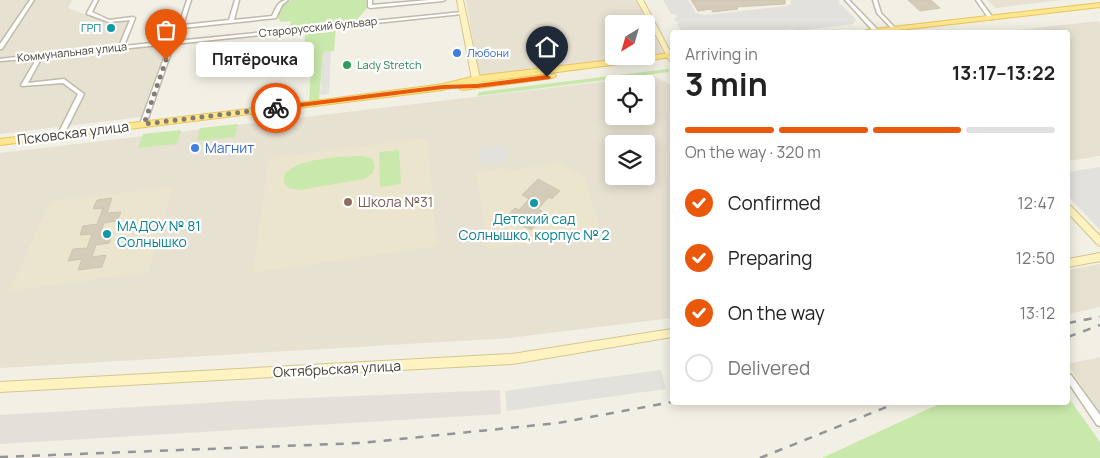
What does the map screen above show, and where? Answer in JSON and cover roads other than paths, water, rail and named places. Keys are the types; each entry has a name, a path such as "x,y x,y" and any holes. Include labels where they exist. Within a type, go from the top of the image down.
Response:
{"main road":[{"path":"460,0 475,76"},
{"path":"640,0 670,54"},
{"path":"902,30 1100,5"},
{"path":"936,30 1100,11"},
{"name":"Псковская улица","path":"0,142 443,87 470,87 531,76 670,58"},
{"name":"Псковская улица","path":"443,87 475,76 531,76"},
{"path":"1070,210 1100,242"},
{"path":"1070,263 1100,257"},
{"name":"Октябрьская улица","path":"0,387 512,359 670,333"}],"street":[{"path":"0,48 32,0"},
{"path":"96,0 90,13 108,20 133,18 121,47"},
{"path":"144,124 173,41 178,37 189,0"},
{"path":"231,22 237,0"},
{"path":"181,27 274,17 280,4 286,0"},
{"path":"370,0 370,7 416,1 443,0"},
{"path":"847,0 874,30"},
{"path":"875,0 879,13 894,30"},
{"path":"978,0 992,18"},
{"name":"Старорусский бульвар","path":"173,41 462,13"},
{"name":"Коммунальная улица","path":"0,60 173,41"},
{"path":"41,55 24,85 64,80 80,94 61,134"},
{"path":"1070,380 1100,422"}],"railway":[{"path":"1070,323 1100,317"},
{"path":"1070,336 1100,325"},
{"path":"0,457 361,443 558,423 670,402"},
{"path":"760,458 892,405"}],"place":[{"name":"ГРП","path":"111,28"},
{"name":"Любони","path":"457,53"},
{"name":"Пятёрочка","path":"166,60"},
{"name":"Lady Stretch","path":"347,65"},
{"name":"Магнит","path":"195,148"},
{"name":"Школа №31","path":"348,202"},
{"name":"Детский сад Солнышко, корпус № 2","path":"534,203"},
{"name":"МАДОУ № 81 Солнышко","path":"107,234"}]}
